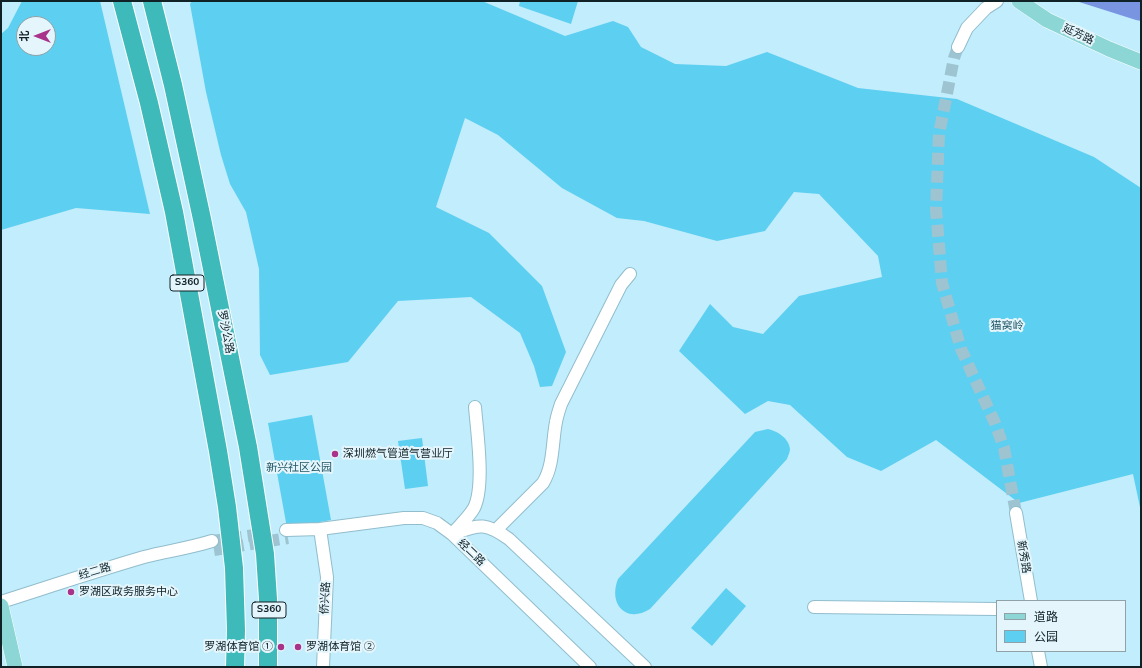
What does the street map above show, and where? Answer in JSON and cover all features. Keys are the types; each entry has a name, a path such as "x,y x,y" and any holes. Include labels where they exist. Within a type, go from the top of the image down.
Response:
{"highway":[{"name":"S360","path":"122,1 149,103 174,212 220,465 227,507 234,568 236,630 235,667"},
{"name":"罗沙公路","path":"152,1 173,85 202,219 248,447 265,554 268,599 268,667"}],"main road":[{"name":"延芳路","path":"1019,1 1047,20 1141,62"},
{"path":"1,606 15,667"}],"street":[{"path":"958,47 966,28 986,8 997,1"},
{"path":"496,530 543,483 548,475 556,421 561,404 621,284 630,274"},
{"path":"452,534 473,509 477,499 480,483 476,407"},
{"name":"新秀路","path":"1016,513 1031,600"},
{"name":"经二路","path":"287,534 404,518 423,518 437,523 452,534 590,667"},
{"path":"452,534 476,526 486,526 496,530 509,539 645,667"},
{"name":"侨兴路","path":"320,530 328,577 323,667"},
{"name":"经二路","path":"1,602 126,562 165,552 213,546"},
{"path":"814,607 996,609"},
{"path":"1038,652 1041,667"}],"green space":[{"path":"22,1 100,1 150,214 76,208 1,230 1,34 8,28"},
{"name":"猫窝岭","path":"192,1 482,1 565,36 613,21 628,27 641,47 675,64 726,66 767,52 858,88 957,99 1094,157 1141,188 1141,512 1133,474 1019,503 936,440 881,471 847,457 790,405 768,401 745,414 679,351 710,304 733,327 763,334 799,296 882,277 878,256 819,194 794,192 765,231 717,241 644,221 617,218 562,188 498,135 465,118 436,207 489,233 542,286 566,352 552,386 540,387 534,366 520,333 471,297 398,301 348,362 270,375 260,355 259,269 246,212 230,184 221,155 206,92 190,4"},
{"path":"520,1 578,1 571,24 519,6"},
{"name":"新兴社区公园","path":"312,415 331,520 287,528 268,423"},
{"path":"768,429 779,433 785,438 790,449 787,459 650,609 641,613 633,614 627,613 621,609 615,596 618,579 755,432"},
{"path":"422,438 428,486 405,489 398,441"},
{"path":"726,588 746,606 712,646 691,628"}],"shaded area":[{"path":"1076,1 1141,1 1141,21 1136,20"}],"tunnel":[{"path":"958,47 954,58 939,134 936,209 942,283 961,349 995,423 1004,448 1016,513"},
{"path":"212,541 269,533"},
{"path":"214,550 288,538"}],"place":[{"name":"深圳燃气管道气营业厅","path":"335,454"},
{"name":"罗湖区政务服务中心","path":"71,592"},
{"name":"罗湖体育馆 ①","path":"281,647"},
{"name":"罗湖体育馆 ②","path":"298,647"}]}
